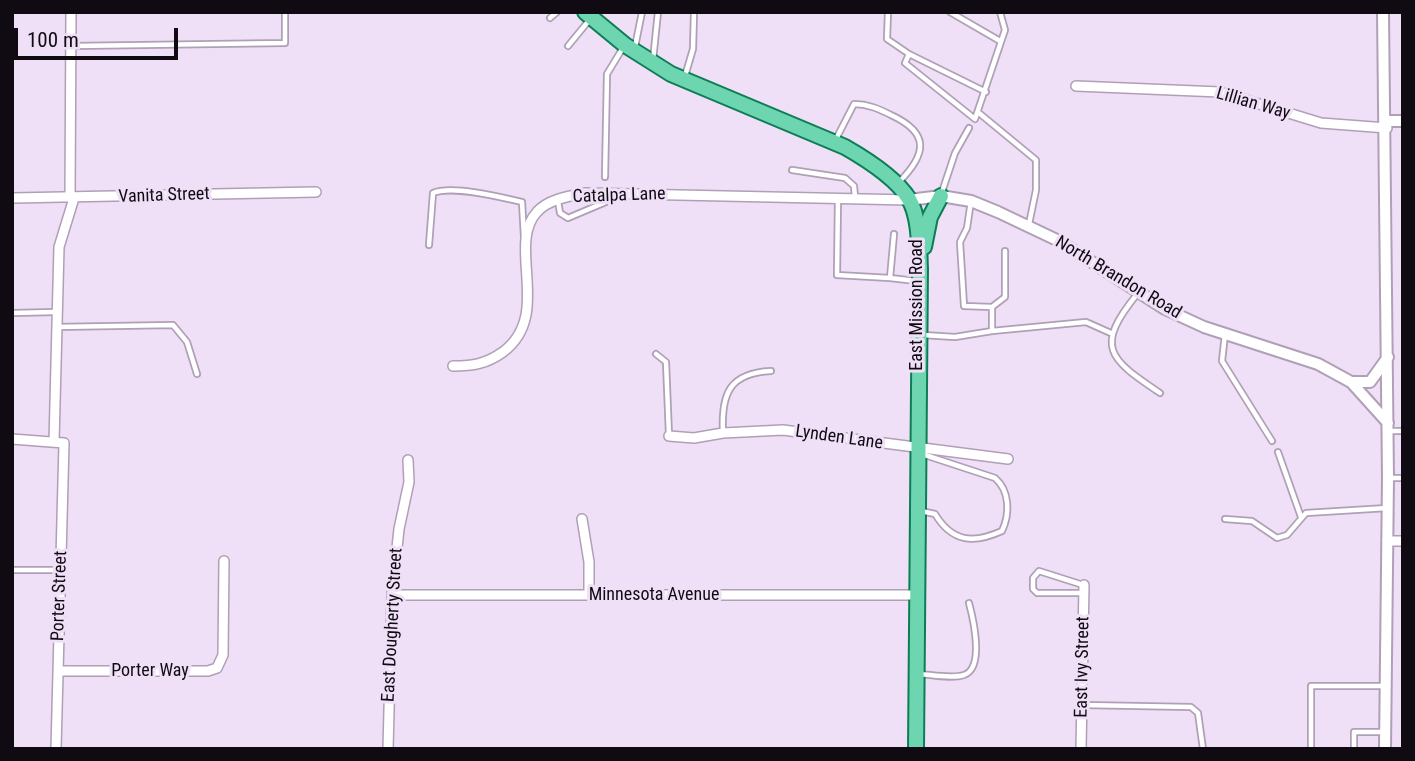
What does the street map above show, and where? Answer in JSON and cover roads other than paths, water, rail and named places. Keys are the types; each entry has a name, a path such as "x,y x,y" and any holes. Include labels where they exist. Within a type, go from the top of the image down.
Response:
{"main road":[{"name":"East Mission Road","path":"588,15 630,48 684,80 835,142 864,158 909,200 918,234 920,275 915,749"},
{"path":"920,275 930,217 941,196"}],"street":[{"name":"Porter Street","path":"56,749 60,570 59,443 54,327 59,247 72,197 71,12"},
{"path":"1383,12 1387,124 1388,358 1385,749"},
{"name":"Lillian Way","path":"1076,86 1220,92 1321,123 1387,124"},
{"path":"1387,124 1403,121"},
{"name":"Vanita Street","path":"12,198 316,192"},
{"name":"Catalpa Lane","path":"453,366 473,366 490,362 513,344 524,326 528,293 526,242 533,216 542,207 558,200 586,193 909,200"},
{"name":"North Brandon Road","path":"909,200 941,196 971,201 1029,226 1059,241 1165,309 1225,333 1318,364 1351,382 1388,427"},
{"path":"1351,382 1370,382 1388,358"},
{"name":"Lynden Lane","path":"669,436 694,438 723,433 783,430 918,451 1008,459"},
{"path":"12,439 59,443"},
{"name":"East Dougherty Street","path":"388,749 392,595 398,529 409,482 408,460"},
{"path":"582,519 589,562 589,594"},
{"path":"1387,541 1403,541"},
{"name":"Porter Way","path":"58,671 208,671 216,668 223,655 224,561"},
{"name":"East Ivy Street","path":"1081,749 1084,589"},
{"name":"Minnesota Avenue","path":"392,595 916,595"}],"lane":[{"path":"72,46 285,43 285,12"},
{"path":"550,18 556,12"},
{"path":"605,177 607,74 630,48 642,12"},
{"path":"652,62 658,12"},
{"path":"684,80 693,49 694,12"},
{"path":"888,12 887,39 909,54 986,92"},
{"path":"950,12 1000,41"},
{"path":"909,54 905,63 975,119 1004,30 1000,12"},
{"path":"568,46 588,15"},
{"path":"835,142 850,106 854,104 876,108 911,124 918,133 921,148 913,168 896,186"},
{"path":"979,113 1036,160 1036,190 1029,226"},
{"path":"941,196 951,164 969,128"},
{"path":"792,170 845,178 854,186 855,197"},
{"path":"429,245 433,193 447,191 522,202 522,231 526,242"},
{"path":"558,200 560,213 568,218 623,194"},
{"path":"838,197 838,275 890,278 920,275"},
{"path":"971,201 967,228 960,242 964,306 992,307 1004,297 1005,251"},
{"path":"890,278 894,234"},
{"path":"1139,292 1119,317 1113,334 1112,352 1119,364 1160,393"},
{"path":"992,307 992,331"},
{"path":"12,313 55,312"},
{"path":"919,335 955,337 1086,322 1113,334"},
{"path":"54,327 173,325 187,342 197,374"},
{"path":"1225,333 1222,361 1272,441"},
{"path":"656,354 666,362 669,436"},
{"path":"723,433 726,402 737,379 748,372 771,371"},
{"path":"1388,427 1403,431"},
{"path":"917,511 934,514 946,532 954,537 984,539 1002,531 1007,498 1003,486 995,478 918,451"},
{"path":"1278,452 1301,517"},
{"path":"1388,478 1403,478"},
{"path":"1225,519 1252,522 1277,538 1287,535 1301,517 1313,511 1388,508"},
{"path":"12,570 60,570"},
{"path":"1039,571 1084,589 1037,593 1033,589 1033,578 1039,571"},
{"path":"916,674 962,675 970,671 974,663 975,641 969,603"},
{"path":"1311,749 1311,686 1385,686"},
{"path":"1082,705 1191,706 1198,713 1203,749"},
{"path":"1354,749 1354,732 1385,732"}]}
